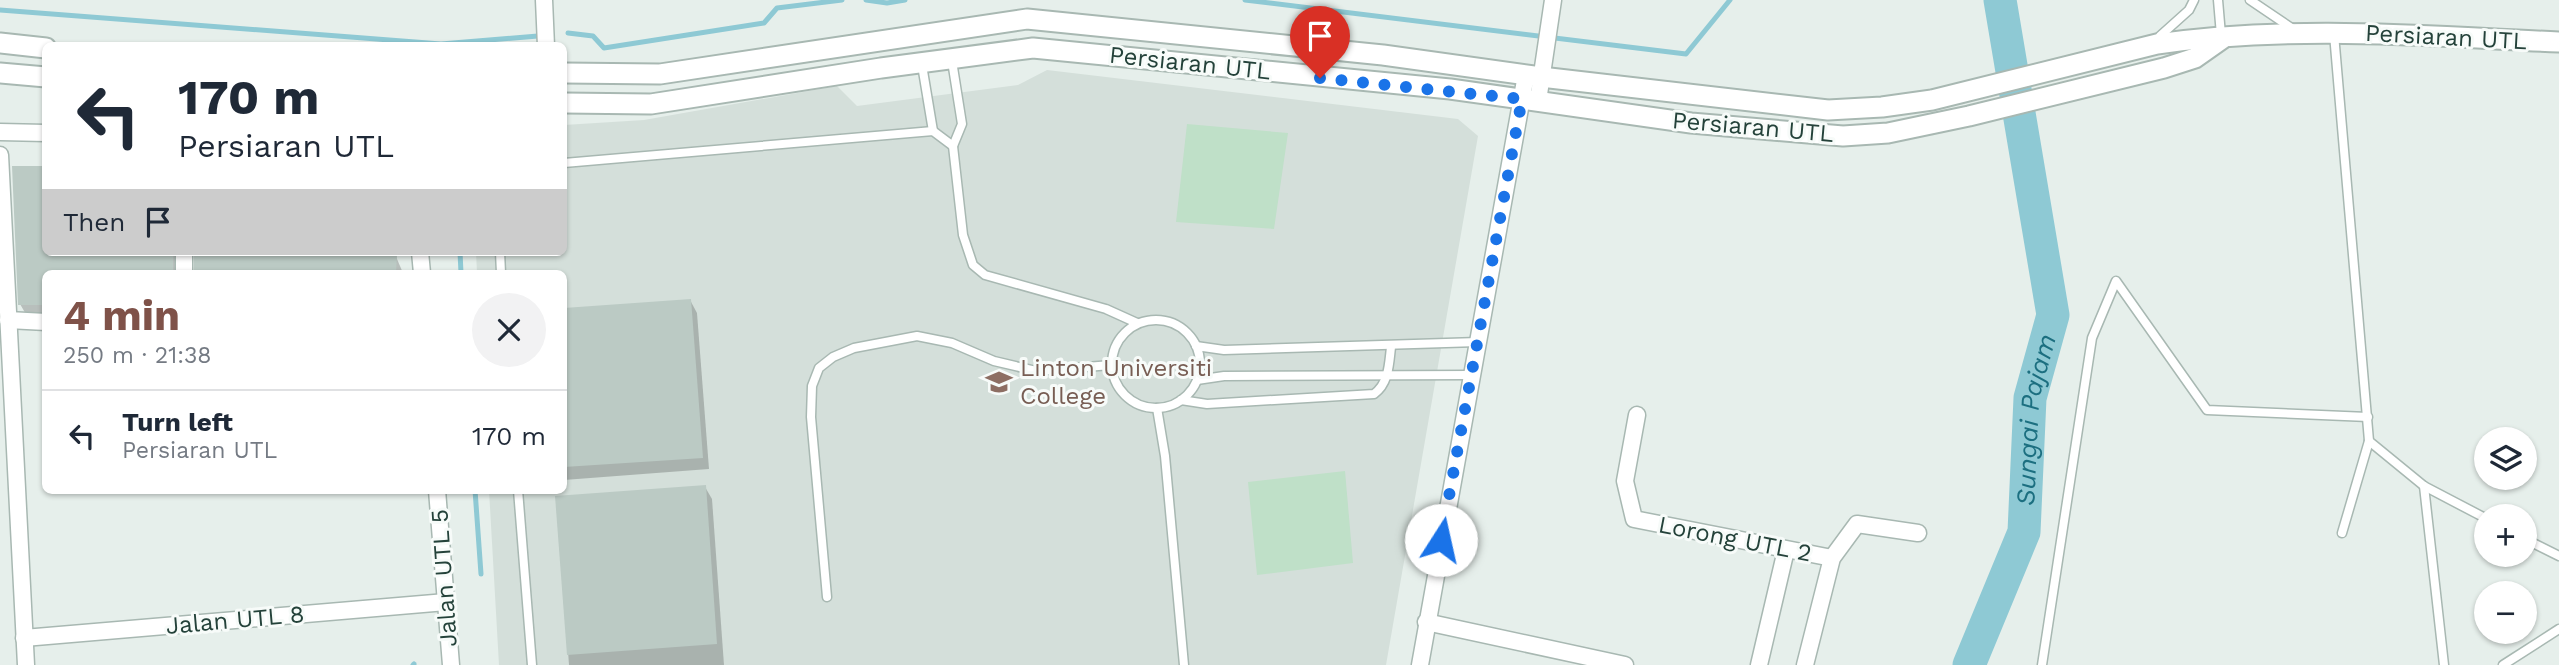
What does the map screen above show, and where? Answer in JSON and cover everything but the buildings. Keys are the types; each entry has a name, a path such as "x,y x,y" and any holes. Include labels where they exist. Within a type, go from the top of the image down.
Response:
{"street":[{"path":"544,0 546,42"},
{"path":"1420,665 1478,342 1534,76 1545,56 1553,0"},
{"name":"Persiaran UTL","path":"567,73 660,74 1027,19 1383,54 1534,76 1828,110 1882,107 1966,93 2157,44 2334,31 2559,42"},
{"name":"Persiaran UTL","path":"567,103 650,104 1007,49 1053,48 1530,100 1772,132 1843,136 1888,132 2073,91 2195,58 2222,39"},
{"path":"0,43 42,48"},
{"path":"0,72 42,77"},
{"path":"0,132 42,133"},
{"path":"0,155 26,665"},
{"path":"8,320 42,322"},
{"name":"Lorong UTL 2","path":"1637,415 1625,481 1634,519 1832,558 1805,665"},
{"name":"Jalan UTL 5","path":"437,494 451,665"},
{"path":"1832,558 1857,524 1918,533"},
{"path":"1759,665 1786,550"},
{"name":"Jalan UTL 8","path":"24,638 446,601"},
{"path":"1426,622 1625,665"}],"lane":[{"path":"2157,44 2160,36 2189,10 2194,0"},
{"path":"2218,0 2222,39"},
{"path":"2250,0 2297,32"},
{"path":"2334,31 2369,441 2342,533"},
{"path":"952,58 962,124 953,146 963,235 973,265 985,275 1106,309 1137,323 1165,320 1188,334 1199,357 1197,380 1181,400"},
{"path":"922,62 933,131"},
{"path":"567,163 933,131 953,146"},
{"path":"2042,665 2092,338 2116,281 2207,410 2368,417"},
{"path":"1137,323 1118,340 1111,365 1121,391 1130,401 1157,408 1181,400 1207,404 1366,396 1381,389 1388,374 1391,347"},
{"path":"827,597 811,417 812,386 819,368 833,356 854,348 918,336 952,343 994,361 1036,371 1071,366 1111,365"},
{"path":"1196,346 1224,350 1391,347 1478,342"},
{"path":"1197,380 1224,376 1472,375"},
{"path":"1157,408 1165,456 1184,665"},
{"path":"2369,441 2424,486 2474,512"},
{"path":"2424,486 2444,665"},
{"path":"518,494 532,665"},
{"path":"2537,545 2559,556"},
{"path":"2503,665 2559,629"}],"shaded area":[{"name":"Linton Universiti College","path":"1047,70 1458,119 1478,136 1386,665 499,665 489,494 567,494 567,270 477,270 476,256 567,256 567,125 644,120 837,86 857,106 1018,85"}],"green space":[{"path":"1187,124 1288,133 1274,229 1176,222"},
{"path":"1345,471 1353,563 1257,575 1248,482"}],"waterway":[{"path":"568,33 593,36 604,48 764,23 777,8 842,0"},
{"path":"866,0 887,3 905,0"},
{"path":"1245,0 1686,54 1730,0"},
{"name":"Sungai Pajam","path":"1969,665 2024,532 2030,398 2053,315 2000,0"},
{"path":"0,10 415,42"},
{"path":"465,42 538,36"},
{"path":"460,256 461,270"},
{"path":"475,494 481,574"}],"place":[{"name":"Linton Universiti College","path":"999,382"}],"route":[{"path":"1320,78 1450,89 1522,99 1441,540"}]}
